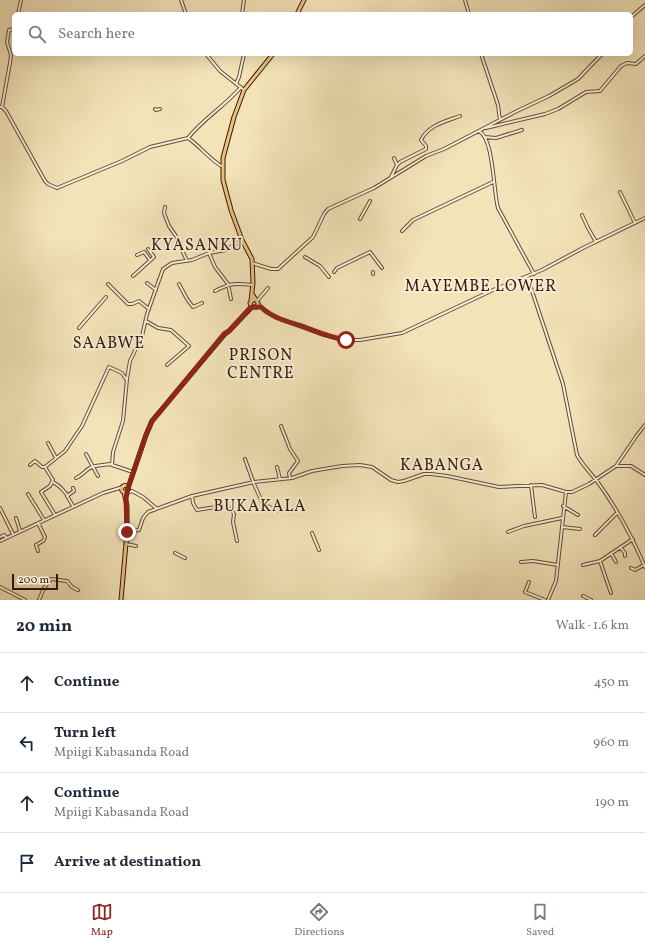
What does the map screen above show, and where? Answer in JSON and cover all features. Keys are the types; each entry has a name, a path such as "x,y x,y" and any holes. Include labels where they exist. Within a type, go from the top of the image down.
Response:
{"main road":[{"path":"298,12 304,0"},
{"path":"256,303 252,294 252,263 250,252 242,240 230,210 224,180 223,158 228,136 244,90 271,56"},
{"path":"244,314 256,303"},
{"path":"121,600 127,532 126,490 131,481 152,421 224,334 229,331 256,303"}],"street":[{"path":"18,12 21,0"},
{"path":"181,0 185,12"},
{"path":"242,12 244,0"},
{"path":"465,0 468,12"},
{"path":"633,15 645,5"},
{"path":"12,29 8,32 7,45 11,55 1,107 6,111 45,181 57,188 117,163 150,147 188,138 204,120 220,108 241,87"},
{"path":"208,56 220,71 244,90"},
{"path":"236,84 244,56"},
{"path":"482,56 498,105 500,120"},
{"path":"276,270 313,237 328,208 374,188 391,176 426,156 444,149 549,96 573,82 600,56"},
{"path":"483,129 545,114 558,109 586,92 600,91 622,66 627,63 636,64 645,56"},
{"path":"154,109 160,109"},
{"path":"391,176 400,162 424,151 426,146 421,140 426,132 460,116"},
{"path":"485,137 496,138 522,130"},
{"path":"478,131 485,137 490,151 495,197 500,212 534,274"},
{"path":"188,138 198,145 217,164 223,167"},
{"path":"394,158 397,165"},
{"path":"402,231 413,220 426,213 432,212 493,182"},
{"path":"620,192 635,223"},
{"path":"360,219 370,201"},
{"path":"165,206 164,213 169,226 180,242 187,261"},
{"path":"582,215 596,242"},
{"path":"268,288 256,303 266,312 284,320 339,339 374,339 407,330 493,290 525,279 645,218"},
{"path":"112,464 113,452 123,421 130,361 142,336 149,309 163,269 172,263 194,260 209,253 226,250 242,240"},
{"path":"133,276 154,257 148,249"},
{"path":"137,255 144,252 150,260"},
{"path":"334,272 338,268 370,252 382,268"},
{"path":"209,253 215,267 228,284 231,299"},
{"path":"305,257 320,266 329,277"},
{"path":"252,263 276,270"},
{"path":"525,279 530,285 563,384 577,455 633,539 644,564 635,570 631,568"},
{"path":"147,283 156,290"},
{"path":"215,291 228,284 236,283 252,285"},
{"path":"108,284 128,304 139,301 149,309"},
{"path":"179,284 193,307 202,303"},
{"path":"79,328 106,297"},
{"path":"282,324 284,320"},
{"path":"146,321 158,328 171,330 189,346 167,365"},
{"path":"45,467 67,449 82,426 109,366 122,373 127,379"},
{"path":"127,532 139,530 143,518 148,512 192,496 254,482 290,478 325,468 360,465 372,468 391,480 398,482 424,474 431,474 500,487 542,485 566,492 575,491 617,465 645,425"},
{"path":"281,426 290,448 298,461 289,473 290,478"},
{"path":"48,443 56,458"},
{"path":"86,454 98,476"},
{"path":"245,459 264,504 280,511"},
{"path":"616,460 617,465"},
{"path":"30,465 35,461 42,467 45,467 51,476 52,482 50,486 41,492 55,515"},
{"path":"76,478 83,475 90,468 112,464 133,472"},
{"path":"617,465 631,466 645,475"},
{"path":"277,467 280,479"},
{"path":"52,482 68,496 73,506"},
{"path":"531,485 536,517"},
{"path":"68,496 74,491 73,488"},
{"path":"116,489 126,490"},
{"path":"0,540 73,506 116,489 126,490 140,495 156,508"},
{"path":"548,600 556,581 563,506 566,492"},
{"path":"28,494 44,520"},
{"path":"192,496 193,503 197,510 222,506 231,509 234,514 233,522 238,541"},
{"path":"563,506 578,515"},
{"path":"0,508 13,534"},
{"path":"595,534 617,513"},
{"path":"16,518 20,531"},
{"path":"508,532 524,526 562,518"},
{"path":"38,523 45,537 43,541 36,545 38,551"},
{"path":"562,527 580,529"},
{"path":"312,533 319,550"},
{"path":"0,537 4,535 6,537"},
{"path":"583,565 600,561 612,555 620,547 633,539"},
{"path":"126,544 136,546"},
{"path":"620,547 625,556"},
{"path":"175,553 185,558"},
{"path":"612,555 616,562"},
{"path":"522,562 533,561 558,565"},
{"path":"600,561 611,594"},
{"path":"39,600 44,588 51,579 67,582 78,590"},
{"path":"529,582 525,592 545,600"},
{"path":"0,587 25,600"},
{"path":"583,596 590,600"}],"district":[{"name":"KYASANKU","path":"197,244"},
{"name":"MAYEMBE LOWER","path":"481,285"},
{"name":"SAABWE","path":"109,342"},
{"name":"PRISON CENTRE","path":"261,363"},
{"name":"KABANGA","path":"442,464"},
{"name":"BUKAKALA","path":"260,505"}],"route":[{"path":"127,532 126,498 128,488 152,421 224,334 229,331 250,308 261,307 266,312 281,320 324,335 346,340"}]}
